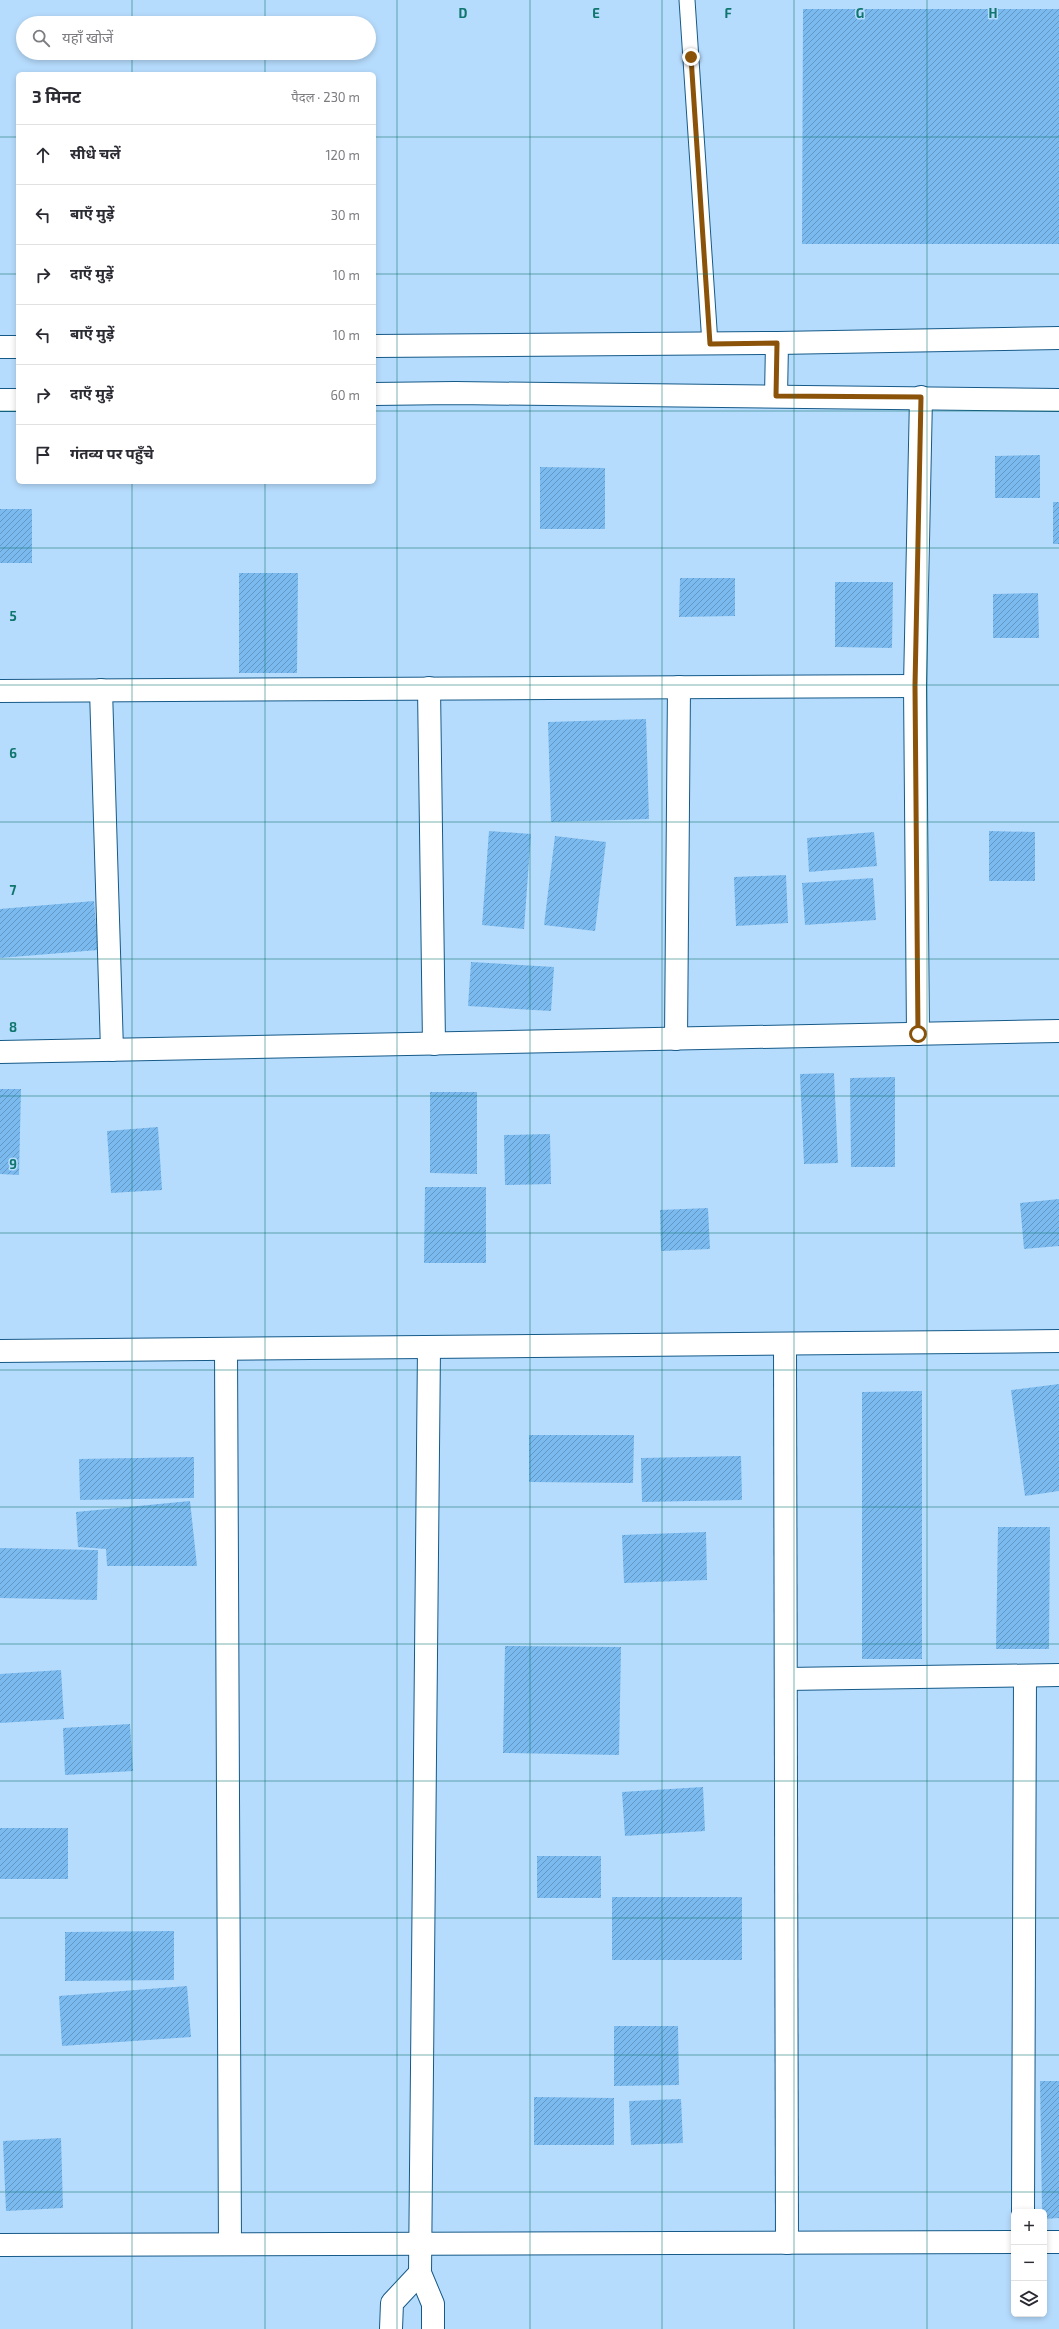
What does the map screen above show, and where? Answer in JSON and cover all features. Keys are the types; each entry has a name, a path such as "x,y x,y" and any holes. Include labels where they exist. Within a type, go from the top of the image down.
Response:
{"street":[{"path":"376,346 710,344 1059,338"},
{"path":"776,396 777,343"},
{"path":"0,348 16,347"},
{"path":"376,394 463,393 921,397 1059,400"},
{"path":"918,1034 915,686 921,397"},
{"path":"0,400 16,400"},
{"path":"0,691 915,686"},
{"path":"676,1039 679,687"},
{"path":"429,688 434,1044"},
{"path":"101,690 112,1050"},
{"path":"0,1052 1059,1031"},
{"path":"0,1351 1059,1341"},
{"path":"785,1344 787,2243"},
{"path":"429,1347 420,2273 433,2304 433,2329"},
{"path":"226,1349 230,2244"},
{"path":"786,1679 1059,1675"},
{"path":"1023,2209 1025,1676"},
{"path":"0,2245 1011,2242"},
{"path":"1047,2242 1059,2242"},
{"path":"391,2329 392,2303 420,2273"}],"lane":[{"path":"687,0 710,344"}],"building":[{"path":"803,9 1059,9 1059,244 802,244"},
{"path":"1040,455 1040,498 995,498 995,456"},
{"path":"540,467 605,468 605,529 540,529"},
{"path":"1053,502 1059,502 1059,544 1053,544"},
{"path":"0,509 32,509 32,563 0,563"},
{"path":"239,573 298,573 297,673 239,673"},
{"path":"680,578 735,578 735,616 679,617"},
{"path":"835,582 893,582 892,648 835,647"},
{"path":"1038,593 1039,638 993,638 993,594"},
{"path":"646,719 649,819 551,822 548,722"},
{"path":"489,831 531,834 524,929 482,925"},
{"path":"989,831 1035,832 1035,881 989,881"},
{"path":"874,832 877,866 809,872 807,838"},
{"path":"555,836 606,842 595,931 544,925"},
{"path":"786,875 788,923 736,926 734,877"},
{"path":"873,878 876,920 805,925 802,883"},
{"path":"94,901 98,950 0,958 0,909"},
{"path":"471,962 554,967 551,1011 468,1006"},
{"path":"834,1073 838,1163 804,1164 800,1074"},
{"path":"895,1077 895,1167 851,1167 850,1078"},
{"path":"0,1089 21,1089 19,1175 0,1174"},
{"path":"430,1092 477,1092 477,1174 430,1173"},
{"path":"158,1127 162,1190 111,1193 107,1131"},
{"path":"550,1134 551,1184 505,1185 504,1135"},
{"path":"425,1187 486,1187 486,1263 424,1263"},
{"path":"1059,1199 1059,1246 1024,1249 1020,1203"},
{"path":"708,1208 710,1249 661,1251 660,1210"},
{"path":"1059,1384 1059,1491 1025,1496 1011,1390"},
{"path":"922,1391 922,1659 862,1659 862,1392"},
{"path":"529,1435 634,1435 633,1483 529,1482"},
{"path":"741,1456 742,1500 642,1502 641,1458"},
{"path":"194,1457 194,1498 80,1500 79,1459"},
{"path":"190,1501 197,1566 107,1566 106,1549 78,1547 76,1512"},
{"path":"998,1527 1050,1527 1049,1649 996,1649"},
{"path":"706,1532 707,1580 624,1583 622,1535"},
{"path":"0,1548 98,1550 97,1600 0,1598"},
{"path":"505,1646 621,1647 619,1755 503,1753"},
{"path":"61,1670 64,1719 0,1723 0,1674"},
{"path":"130,1724 133,1771 65,1775 63,1728"},
{"path":"703,1787 705,1831 625,1836 622,1792"},
{"path":"0,1828 68,1828 68,1879 0,1879"},
{"path":"537,1856 601,1856 601,1898 537,1898"},
{"path":"612,1897 742,1897 742,1960 612,1960"},
{"path":"174,1931 174,1980 65,1981 65,1932"},
{"path":"187,1986 191,2037 62,2046 59,1996"},
{"path":"614,2026 678,2026 679,2085 614,2086"},
{"path":"1040,2081 1059,2081 1059,2218 1047,2219 1047,2209 1042,2209"},
{"path":"534,2097 614,2098 614,2145 534,2145"},
{"path":"681,2099 683,2143 631,2145 629,2101"},
{"path":"61,2138 63,2208 6,2211 3,2141"}],"route":[{"path":"691,57 710,344 777,343 776,396 921,397 915,686 918,1034"}]}
